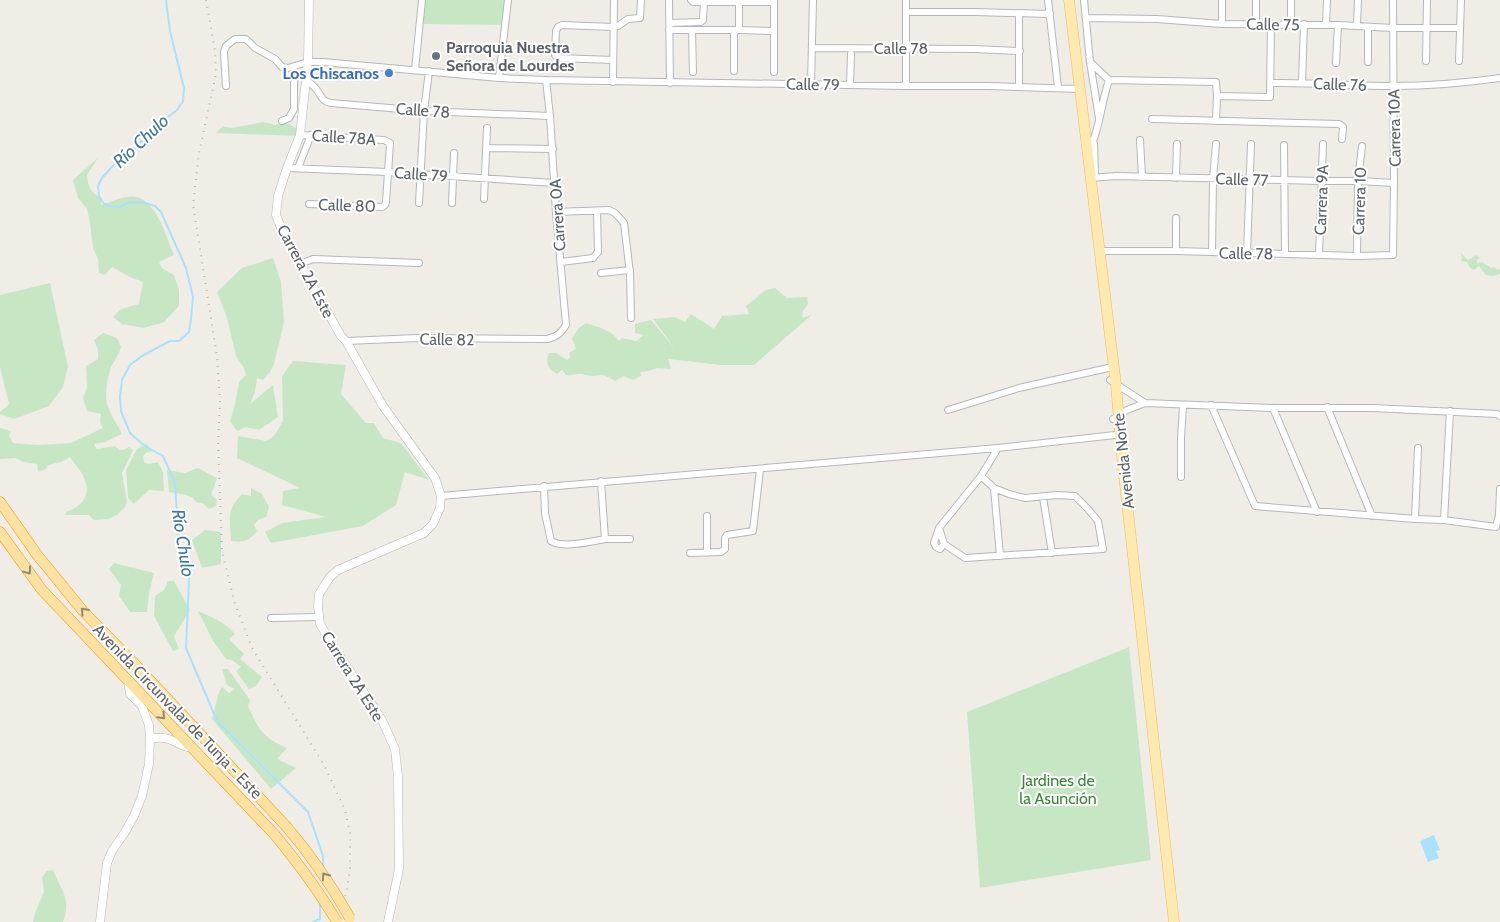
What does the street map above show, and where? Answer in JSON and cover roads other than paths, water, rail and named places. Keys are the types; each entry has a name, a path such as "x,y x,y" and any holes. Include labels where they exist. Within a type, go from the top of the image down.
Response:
{"highway":[{"name":"Avenida Circunvalar de Tunja - Este","path":"0,502 38,556 83,611 139,668 310,854 351,920"},
{"name":"Avenida Circunvalar de Tunja - Este","path":"0,532 42,590 275,835 299,863 337,922"}],"main road":[{"name":"Avenida Norte","path":"1064,0 1093,178 1116,417 1174,922"},
{"name":"Avenida Norte","path":"1069,0 1108,368 1113,383"},
{"name":"Avenida Norte","path":"1116,417 1115,435 1168,922"}],"street":[{"name":"Carrera 2A Este","path":"309,0 308,62 300,135 278,196 276,215 284,235 344,339 384,406 435,478 441,496 440,508 429,529 424,533 338,570 330,577 319,594 320,624 382,720 395,749 398,777 399,869 388,922"},
{"path":"415,70 422,0"},
{"path":"499,78 508,0"},
{"path":"612,82 614,0"},
{"path":"613,60 558,58 555,55 556,31 562,25 613,27 628,19 640,18 641,0"},
{"path":"669,0 670,83"},
{"path":"691,0 694,2 774,1 774,72"},
{"path":"811,84 813,0"},
{"path":"906,0 906,86"},
{"path":"1048,0 1058,88"},
{"path":"1084,0 1090,62 1099,118"},
{"path":"1222,0 1222,24"},
{"path":"1256,0 1256,23"},
{"path":"1290,24 1291,0"},
{"path":"1326,25 1327,0"},
{"path":"1357,26 1358,0"},
{"name":"Carrera 10A","path":"1393,0 1393,255"},
{"path":"1426,61 1428,0"},
{"path":"1459,61 1461,0"},
{"path":"734,71 737,30 735,1"},
{"path":"670,26 701,22 703,20 704,2"},
{"path":"906,12 1050,14"},
{"path":"1019,14 1019,87"},
{"name":"Calle 75","path":"1086,18 1157,19 1222,24 1256,23 1393,28 1460,28"},
{"path":"1217,96 1270,97 1271,24"},
{"path":"1302,82 1304,24"},
{"path":"1336,63 1338,25"},
{"path":"670,26 692,30 774,31"},
{"path":"1368,26 1368,62"},
{"path":"692,30 693,72"},
{"path":"226,86 224,52 226,46 234,39 246,39 255,48 274,59 282,67 294,67 308,62"},
{"name":"Calle 78","path":"812,48 1020,50"},
{"path":"850,85 851,54"},
{"name":"Calle 79","path":"308,62 499,78 546,80 1077,89"},
{"path":"1090,62 1109,80 1216,82 1216,121"},
{"path":"282,121 290,118 294,109 294,67"},
{"path":"419,203 424,111 429,71"},
{"name":"Calle 76","path":"1270,83 1302,82 1393,86 1470,82 1500,78"},
{"name":"Calle 78","path":"306,80 317,89 322,100 325,102 424,111 550,116"},
{"name":"Carrera 0A","path":"546,80 556,182 556,212 566,324 555,338 547,340"},
{"path":"1093,178 1094,141 1109,80"},
{"path":"1152,120 1339,124 1343,128 1342,138"},
{"path":"484,199 487,128"},
{"name":"Calle 78A","path":"300,135 388,141 390,143 388,172"},
{"path":"298,168 311,135"},
{"path":"1140,140 1142,177"},
{"path":"1088,153 1094,141"},
{"path":"1176,178 1177,144"},
{"path":"1212,252 1213,178 1216,144"},
{"path":"1247,253 1251,144"},
{"name":"Carrera 9A","path":"1319,255 1323,144"},
{"path":"1284,145 1285,254"},
{"name":"Carrera 10","path":"1357,256 1358,181 1362,146"},
{"path":"486,148 553,149"},
{"path":"452,203 454,153"},
{"name":"Calle 79","path":"287,168 556,182"},
{"name":"Calle 80","path":"309,204 382,208 385,205 388,172"},
{"name":"Calle 77","path":"1093,178 1213,178 1394,183"},
{"path":"556,212 609,210 615,213 624,223 630,270 631,318"},
{"path":"561,262 596,256 598,252 597,211"},
{"path":"1176,218 1176,251"},
{"name":"Calle 78","path":"1099,251 1393,255"},
{"path":"300,264 313,259 419,263"},
{"path":"601,272 630,270"},
{"name":"Calle 82","path":"344,339 547,340"},
{"path":"948,410 1019,388 1108,368"},
{"path":"1113,383 1144,403"},
{"path":"1116,417 1144,403 1273,408 1327,407 1450,411 1497,414 1500,416"},
{"path":"1181,477 1183,405"},
{"path":"1211,405 1255,506 1415,520 1444,520 1496,527 1499,514 1500,489"},
{"path":"1327,407 1372,516"},
{"path":"1273,408 1317,512"},
{"path":"1444,520 1450,411"},
{"path":"441,496 998,448 1115,435"},
{"path":"944,544 940,550 934,543 940,528 981,476 998,448"},
{"path":"1415,520 1418,448"},
{"path":"690,553 722,552 725,538 729,534 753,531 760,469"},
{"path":"940,528 944,544 965,558 1103,549 1098,521 1075,496 1057,495 1025,498 994,488 981,476"},
{"path":"601,481 605,539"},
{"path":"544,486 545,513 551,541 557,544 593,542 605,539 630,539"},
{"path":"994,488 1000,556"},
{"path":"1043,497 1052,553"},
{"path":"707,516 707,553"},
{"path":"271,618 319,617"},
{"path":"100,922 107,863 112,851 126,832 134,816 142,796 149,764 149,725 142,706 130,694 128,680"},
{"path":"150,739 167,738 184,747 193,748"}],"water":[{"path":"1434,835 1440,850 1436,851 1439,858 1428,862 1420,841"}],"waterway":[{"name":"Río Chulo","path":"166,0 170,31 184,88 183,101 177,110 132,151 119,159 102,178 98,186 99,196 104,204 119,207 127,203 142,202 155,206 161,212 186,268 193,297 191,319 189,332 179,341 170,341 142,356 130,365 122,380 121,411 130,433 145,446 163,456 175,483 179,546 187,556 189,578 186,648 217,721 308,812 323,856 323,867"},
{"name":"Río Chulo","path":"313,922 320,919 320,904"}],"railway":[{"path":"206,0 215,51 216,74 199,153 193,205 217,356 220,402 218,442 222,552 235,604 252,648 324,765 345,810 350,833 350,868 347,890 335,922"}],"place":[{"name":"Parroquia Nuestra Señora de Lourdes","path":"436,56"},
{"name":"Los Chiscanos","path":"389,73"}],"park label":[{"name":"Jardines de la Asunción","path":"1058,789"}]}
